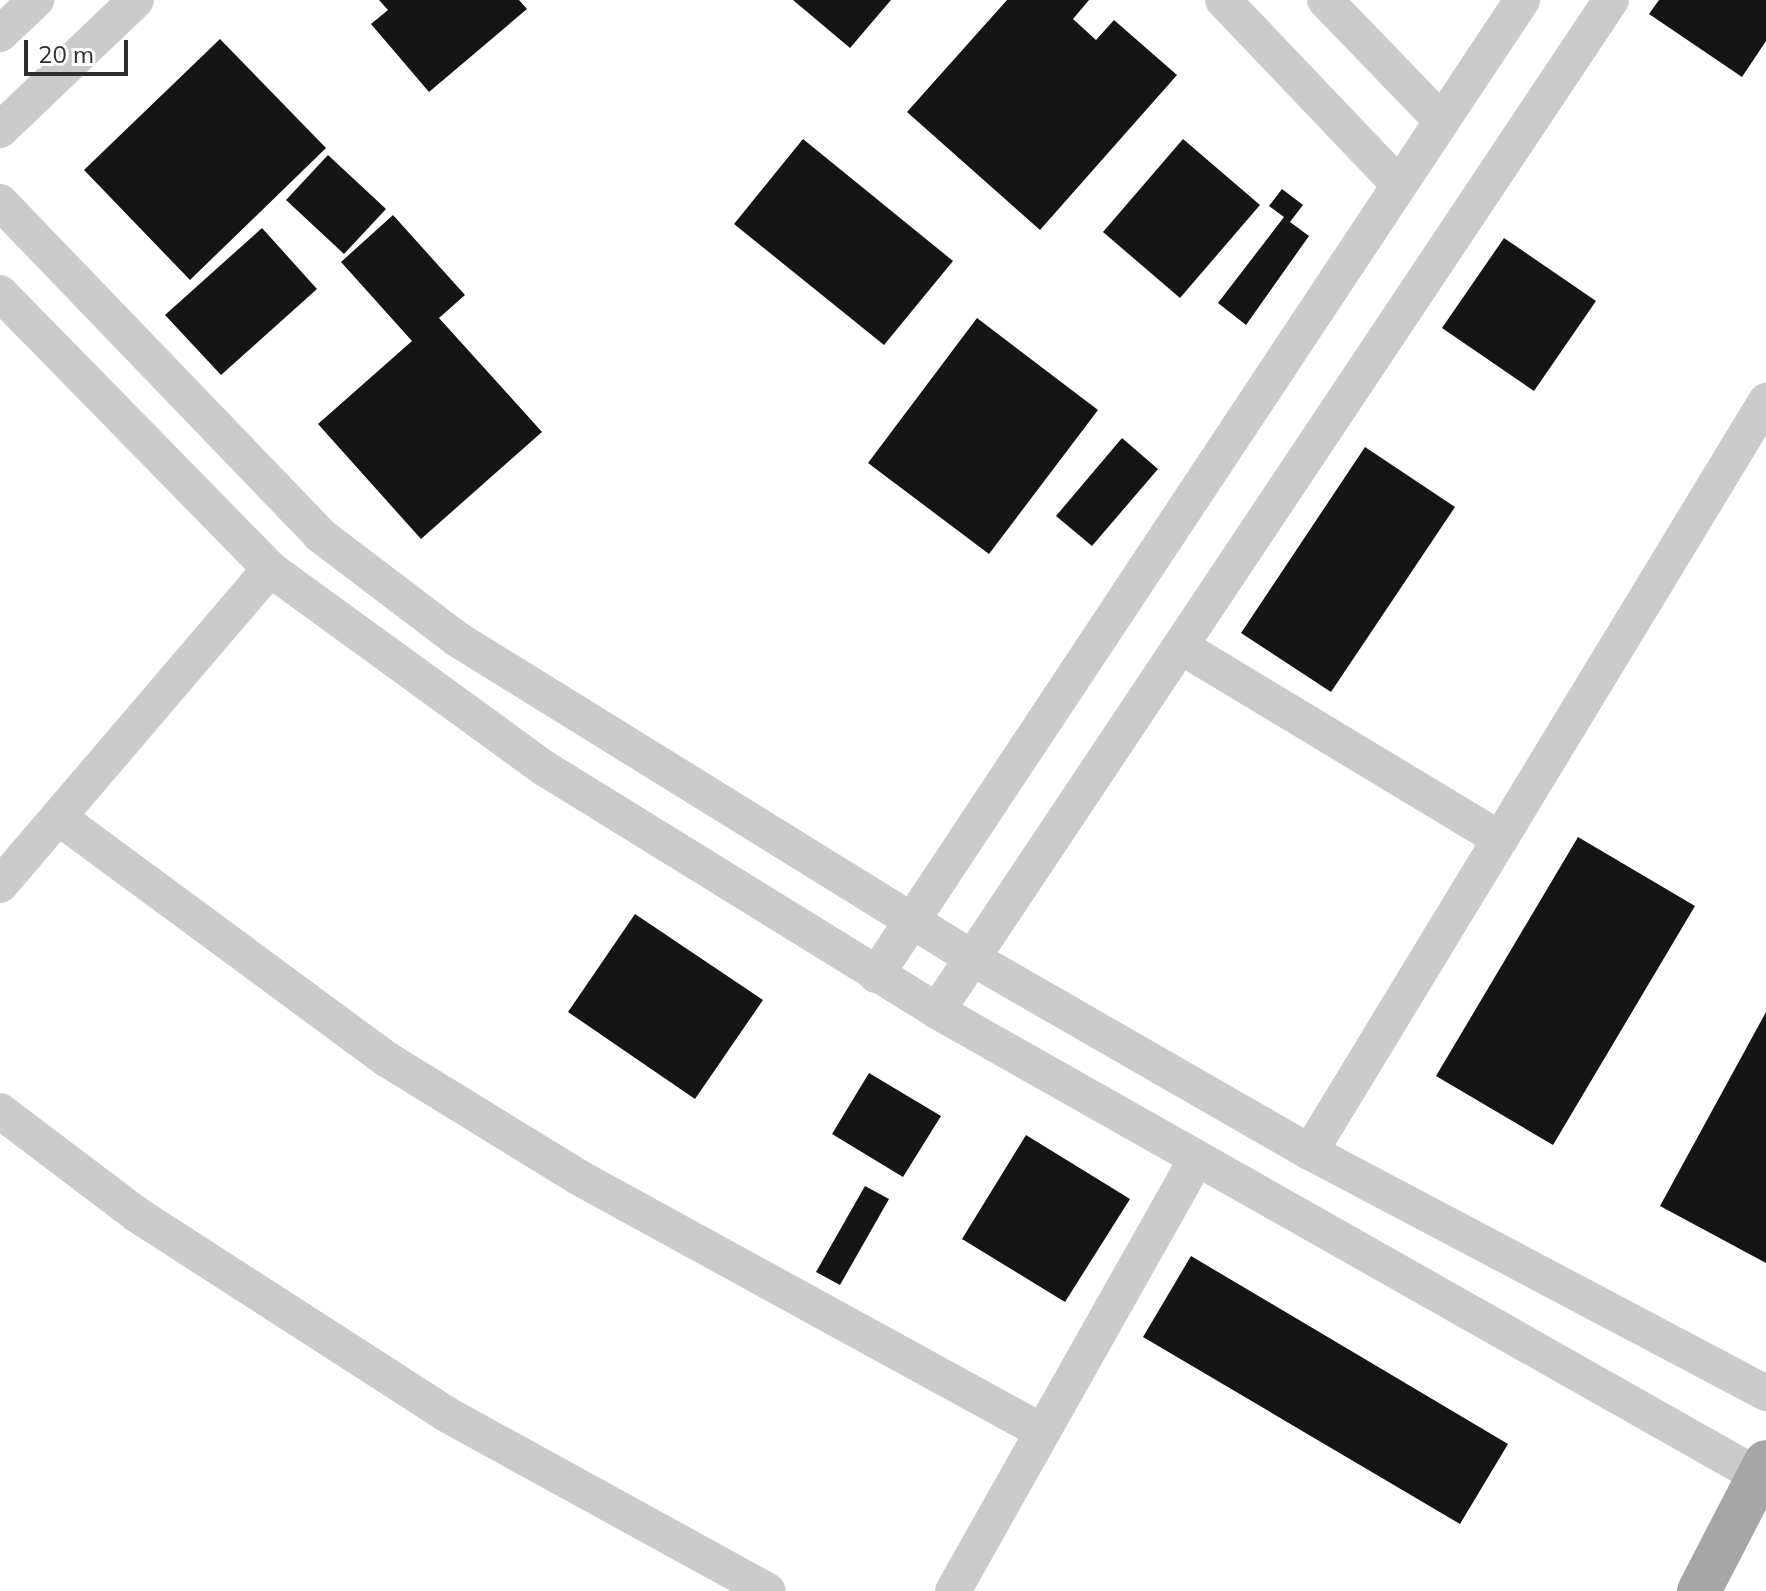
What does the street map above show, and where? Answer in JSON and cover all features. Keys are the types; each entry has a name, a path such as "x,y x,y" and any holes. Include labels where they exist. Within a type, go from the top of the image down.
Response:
{"main road":[{"path":"1699,1591 1762,1469"}],"street":[{"path":"0,34 36,0"},
{"path":"0,130 136,0"},
{"path":"1223,0 1398,184"},
{"path":"1325,0 1441,120"},
{"path":"876,975 1522,0"},
{"path":"937,1011 1611,0"},
{"path":"0,202 320,535 457,639 972,958 1310,1152 1766,1393"},
{"path":"0,293 270,569 544,768 937,1011 1196,1160 1762,1469"},
{"path":"1310,1152 1766,401"},
{"path":"0,885 270,569"},
{"path":"1180,646 1500,839"},
{"path":"58,817 388,1060 578,1177 1043,1432"},
{"path":"0,1111 136,1214 446,1414 768,1591"},
{"path":"953,1591 1196,1160"}],"building":[{"path":"379,0 519,0 527,9 429,92 371,24 388,10"},
{"path":"793,0 891,0 850,48"},
{"path":"1007,0 1089,0 1073,19 1096,40 1114,20 1177,75 1040,230 907,112"},
{"path":"1659,0 1766,0 1766,41 1742,77 1649,14"},
{"path":"220,39 326,148 190,280 84,170"},
{"path":"803,139 953,261 884,345 734,224"},
{"path":"1183,139 1260,205 1180,298 1103,232"},
{"path":"328,155 386,209 344,254 286,200"},
{"path":"1282,189 1303,205 1290,222 1309,236 1246,325 1218,303 1284,217 1269,206"},
{"path":"393,215 465,295 439,318 542,432 421,539 318,424 412,341 341,262"},
{"path":"262,228 317,289 221,375 165,315"},
{"path":"1504,238 1596,301 1534,391 1442,328"},
{"path":"977,318 1098,410 989,554 868,463"},
{"path":"1122,438 1158,469 1092,546 1056,516"},
{"path":"1365,447 1455,507 1331,692 1241,633"},
{"path":"1578,837 1695,906 1553,1145 1436,1076"},
{"path":"635,914 763,1000 695,1099 568,1012"},
{"path":"1766,1012 1766,1263 1660,1206"},
{"path":"869,1073 941,1116 903,1177 832,1134"},
{"path":"1026,1135 1130,1199 1065,1302 962,1239"},
{"path":"865,1186 889,1199 840,1285 816,1272"},
{"path":"1191,1256 1508,1444 1460,1524 1143,1337"}]}
